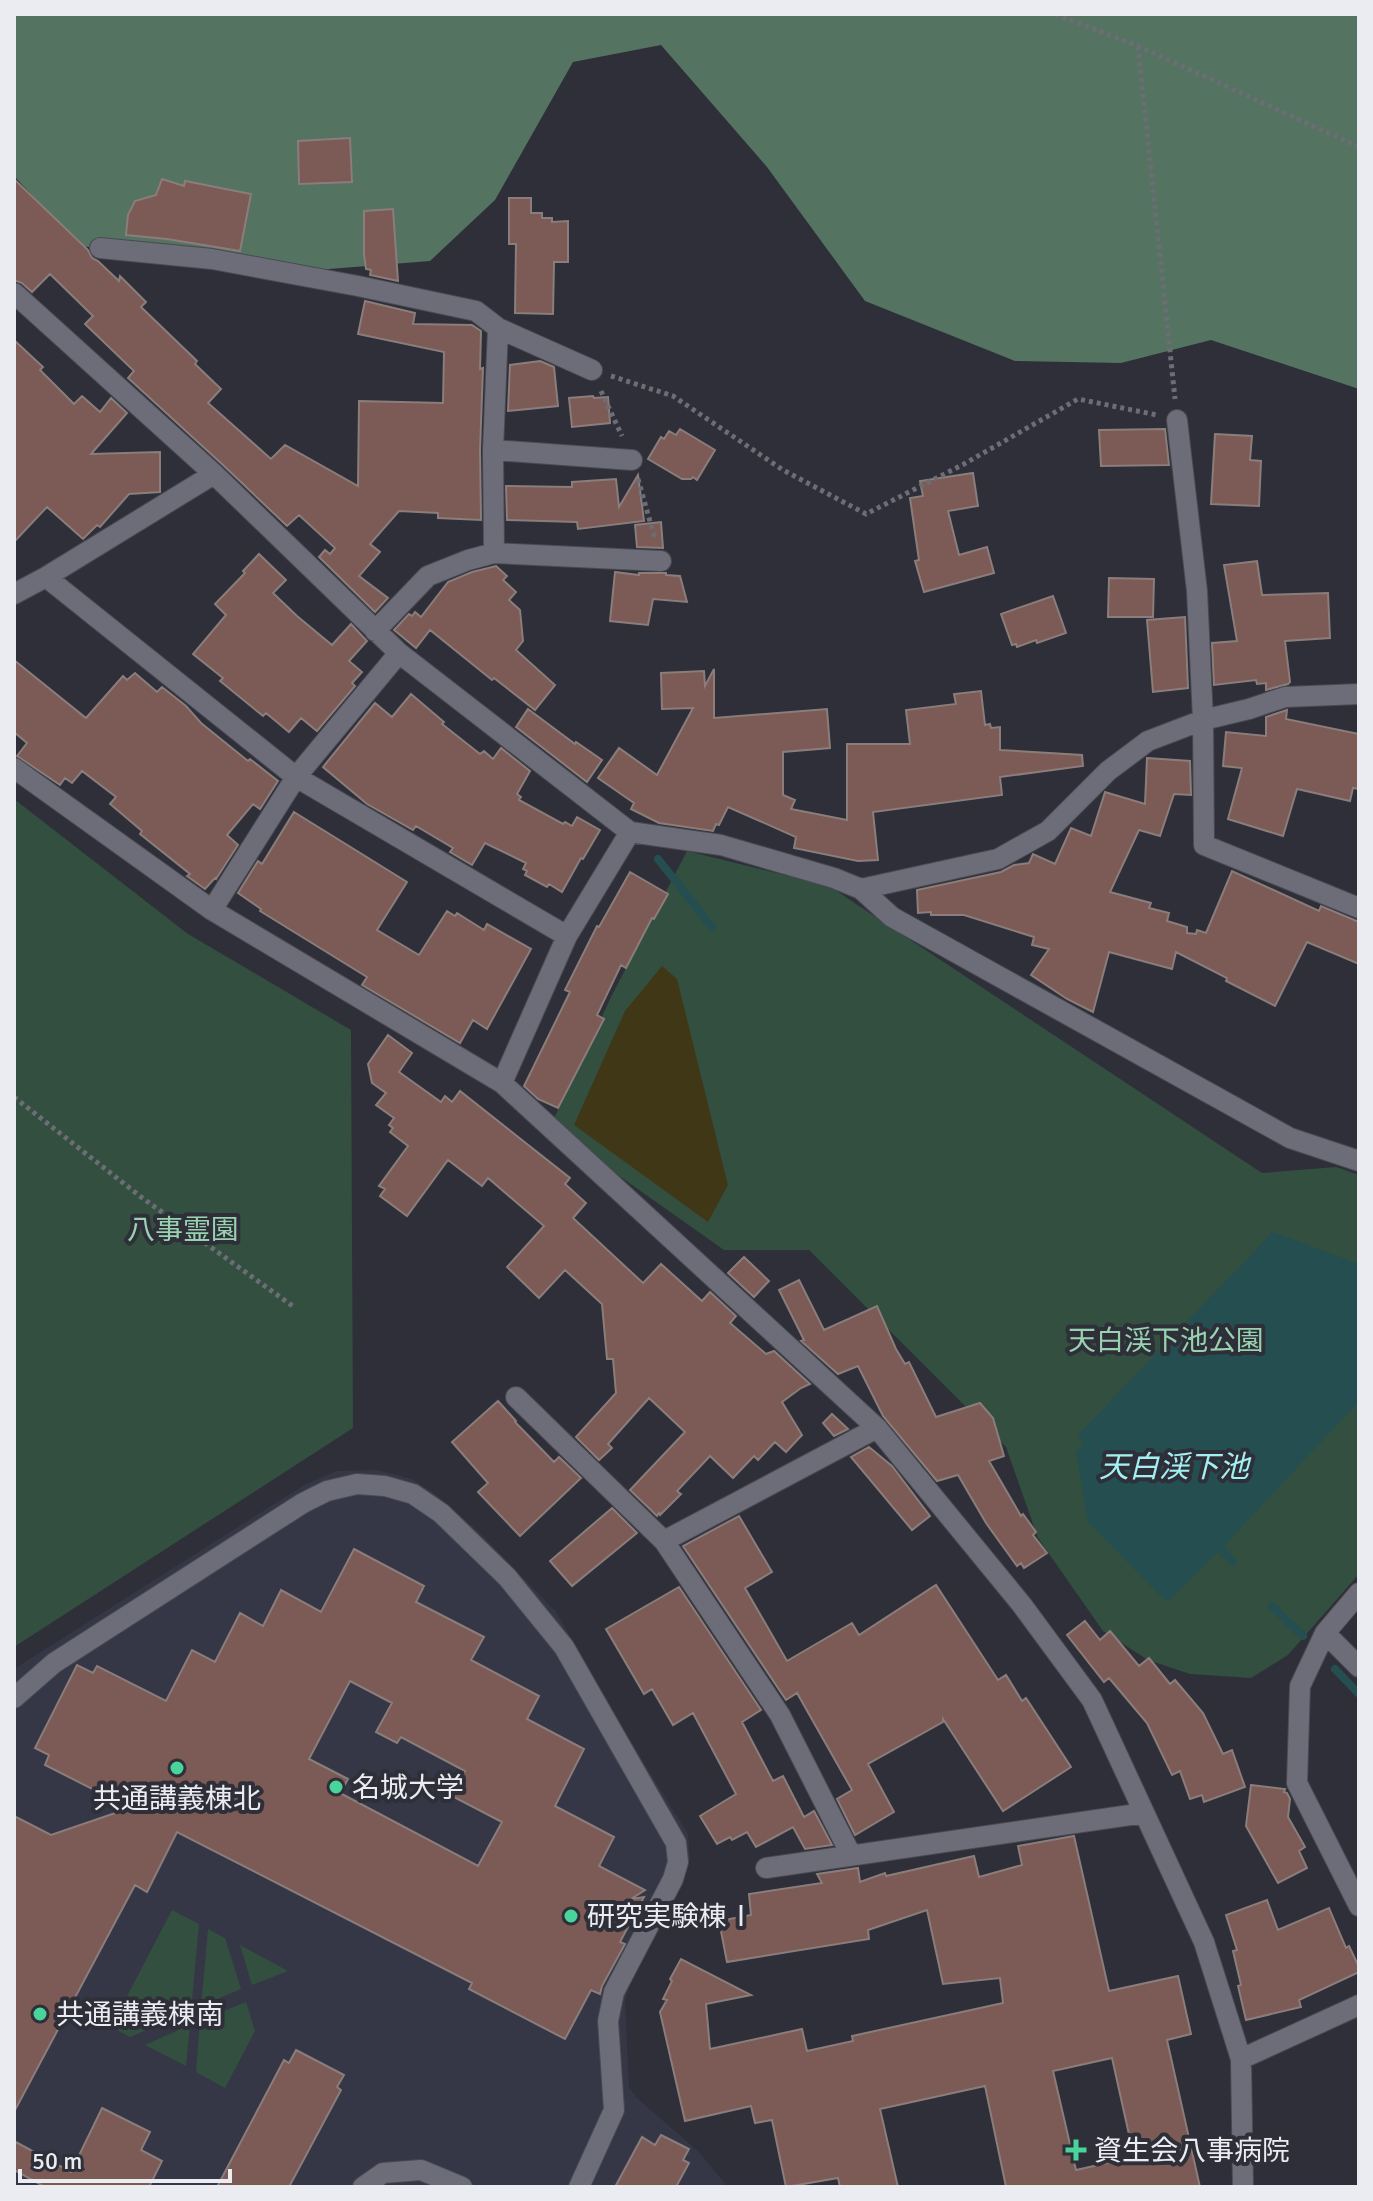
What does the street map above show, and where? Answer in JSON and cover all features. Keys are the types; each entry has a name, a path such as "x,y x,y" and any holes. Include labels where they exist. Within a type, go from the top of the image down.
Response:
{"street":[{"path":"100,248 212,259 476,311 498,328 592,370"},
{"path":"14,293 214,474 399,653 630,832 721,845 861,889 892,917 1290,1138 1359,1161"},
{"path":"494,553 493,450 498,328"},
{"path":"1177,420 1197,591 1203,720 1204,845 1359,908"},
{"path":"493,450 632,460"},
{"path":"14,594 214,474"},
{"path":"375,631 428,576 494,553 661,561"},
{"path":"46,577 296,777 567,936"},
{"path":"212,910 296,777 399,653"},
{"path":"861,889 998,859 1048,831 1108,771 1148,741 1203,720 1285,697 1359,694"},
{"path":"14,768 212,910 502,1083 877,1428 1022,1605 1092,1700 1204,1942 1241,2059 1243,2187"},
{"path":"502,1083 567,936 630,832"},
{"path":"516,1397 664,1541 780,1715 851,1855"},
{"path":"664,1541 877,1428"},
{"path":"14,1698 54,1663 303,1503 327,1491 357,1484 385,1486 413,1494 441,1513 507,1577 564,1647 676,1843 678,1862 673,1879 614,1992 608,2021 614,2110 579,2187"},
{"path":"1359,1593 1325,1633 1300,1686 1297,1783 1359,1906"},
{"path":"1325,1633 1359,1667"},
{"path":"766,1868 1144,1813"},
{"path":"1241,2059 1359,2005"},
{"path":"363,2187 383,2173 421,2170 462,2187"}],"path":[{"path":"1055,14 1138,46 1359,147"},
{"path":"592,370 673,396 783,470 866,514 964,464 1078,399 1177,420 1138,46"},
{"path":"592,370 632,460 661,561"},
{"path":"14,1097 141,1197 294,1307"}],"shaded area":[{"path":"14,14 1359,14 1359,389 1211,340 1121,363 1015,361 865,301 767,167 661,45 573,62 495,200 430,261 304,271 80,246 14,176"},
{"name":"名城大学","path":"377,1470 412,1479 434,1493 479,1532 556,1612 688,1834 690,1859 683,1884 625,2000 629,2087 636,2097 699,2152 728,2187 14,2187 14,1669 304,1485 337,1471"}],"green space":[{"name":"八事霊園","path":"14,799 188,934 351,1030 353,1428 14,1647"},
{"name":"天白渓下池公園","path":"687,851 829,886 1262,1173 1336,1167 1359,1175 1359,1574 1288,1655 1251,1678 1190,1674 1148,1660 1103,1631 1038,1538 1006,1447 809,1250 724,1250 550,1127 611,997"},
{"path":"172,1910 199,1924 191,2011 130,2037 111,2027"},
{"path":"208,1929 225,1938 241,1989 201,2006"},
{"path":"240,1945 288,1971 252,1985"},
{"path":"246,2002 255,2031 225,2088 196,2072 200,2021"},
{"path":"190,2025 186,2066 145,2045"}],"sand":[{"path":"662,966 677,979 728,1185 708,1222 574,1125 625,1011"}],"water":[{"name":"天白渓下池","path":"1273,1232 1359,1264 1359,1401 1221,1549 1167,1602 1088,1522 1076,1452 1084,1444 1078,1435"}],"building":[{"path":"350,138 352,182 299,184 298,141"},
{"path":"14,179 88,250 92,258 119,281 120,276 146,302 141,307 221,389 208,403 271,459 285,445 358,486 359,401 443,403 444,352 358,334 365,301 415,313 413,324 472,325 481,331 481,520 438,518 438,513 399,511 370,544 380,552 359,576 388,598 375,612 319,557 325,550 330,554 335,548 299,515 287,526 128,378 134,371 85,324 93,316 50,274 32,292 14,280"},
{"path":"162,179 184,186 185,181 251,194 240,251 126,235 128,215 135,201 156,195"},
{"path":"509,198 531,198 531,213 542,213 542,218 552,218 552,222 568,221 568,262 554,262 553,314 515,313 516,244 509,244"},
{"path":"393,209 398,281 370,275 364,255 364,211"},
{"path":"14,340 43,367 40,370 74,404 82,396 100,412 111,398 127,413 91,454 160,452 160,492 129,494 100,527 97,525 83,539 47,507 14,542"},
{"path":"540,361 554,367 558,406 508,411 510,365"},
{"path":"608,397 610,423 572,427 569,398"},
{"path":"680,429 715,450 697,480 693,477 682,479 648,459 661,437 664,439 669,431 676,435"},
{"path":"1165,429 1169,465 1101,466 1099,430"},
{"path":"1215,434 1252,436 1250,460 1261,461 1259,506 1211,504"},
{"path":"973,473 978,506 948,511 959,555 987,547 994,573 924,592 915,561 919,560 910,498 923,496 920,481"},
{"path":"638,475 644,521 578,529 577,522 507,520 506,486 572,487 572,482 616,479 619,507"},
{"path":"661,522 663,548 637,547 635,525"},
{"path":"259,554 286,580 273,593 332,645 351,624 367,641 349,661 362,672 352,683 355,686 317,731 301,718 289,732 266,713 263,716 193,654 226,615 215,604"},
{"path":"1257,561 1262,595 1328,593 1330,638 1285,641 1288,684 1266,690 1266,683 1257,684 1256,680 1214,685 1212,643 1237,641 1224,565"},
{"path":"496,566 507,576 503,580 516,592 509,600 520,610 523,641 516,650 555,685 535,710 430,630 416,648 394,630 409,614 412,616 415,612 421,617 448,582"},
{"path":"615,572 680,576 687,602 653,599 648,625 610,621"},
{"path":"1109,578 1154,579 1153,617 1108,617"},
{"path":"1053,596 1066,633 1037,643 1036,640 1017,647 1016,644 1012,645 1001,614"},
{"path":"1185,617 1188,688 1153,692 1147,620"},
{"path":"14,660 86,718 123,676 127,680 135,673 157,692 162,687 201,723 278,781 260,809 253,804 227,835 238,845 216,879 205,889 140,834 142,831 110,804 116,797 82,771 72,783 65,778 60,785 17,756 27,743 14,732"},
{"path":"714,669 714,718 827,709 830,748 783,752 783,795 795,800 791,809 847,820 847,744 910,744 906,710 956,704 954,694 981,691 985,725 1000,727 1000,750 1082,755 1083,766 1000,777 1002,795 873,812 878,860 858,861 794,848 796,837 728,807 713,831 659,823 631,809 634,803 598,778 619,748 657,775 693,708 662,709 661,673 704,671 705,686"},
{"path":"411,694 480,754 484,751 493,759 501,748 530,771 517,794 521,797 519,800 563,824 572,826 577,817 600,830 562,892 525,875 527,871 523,869 526,863 485,843 472,865 450,852 453,848 416,826 413,830 367,804 323,767 375,703 392,717"},
{"path":"528,709 602,760 587,782 516,727"},
{"path":"1287,710 1286,719 1359,734 1359,789 1353,788 1350,801 1297,789 1283,836 1228,819 1242,768 1223,766 1226,732 1266,736 1266,717"},
{"path":"1147,758 1190,761 1191,795 1174,794 1160,836 1139,830 1110,892 1151,903 1149,908 1169,913 1167,921 1187,927 1187,933 1196,934 1197,930 1206,933 1232,871 1319,911 1321,906 1359,922 1359,964 1307,942 1275,1006 1176,952 1172,969 1109,952 1093,1012 1031,975 1049,949 1032,945 1034,937 964,915 918,913 917,890 1001,872 1014,865 1029,863 1033,854 1055,864 1071,828 1091,836 1105,792 1145,804"},
{"path":"294,812 407,882 377,930 419,955 447,911 455,916 457,913 484,930 487,924 531,949 487,1029 473,1020 460,1043 362,985 367,977 260,911 238,893 258,861 262,864"},
{"path":"630,872 668,894 626,968 621,965 597,1015 604,1019 558,1108 538,1099 524,1086 570,992 565,990 597,926"},
{"path":"388,1035 412,1053 399,1072 441,1102 445,1096 452,1102 460,1091 570,1178 565,1184 586,1203 573,1218 643,1283 661,1264 702,1301 710,1292 736,1316 730,1323 766,1354 774,1351 810,1384 782,1402 802,1435 786,1452 775,1442 758,1460 754,1456 733,1478 710,1456 677,1491 681,1494 657,1516 630,1490 685,1432 649,1398 608,1444 612,1448 599,1460 576,1437 616,1393 613,1359 607,1359 602,1304 565,1270 539,1298 507,1267 544,1226 488,1178 482,1186 448,1160 407,1216 380,1196 385,1189 379,1186 408,1146 390,1132 393,1128 389,1125 394,1118 376,1105 386,1093 372,1083 368,1064"},
{"path":"744,1257 769,1281 754,1297 728,1273"},
{"path":"799,1280 824,1330 877,1306 896,1349 905,1364 909,1362 936,1417 980,1403 993,1418 1004,1456 989,1461 1047,1553 1024,1568 1021,1563 1017,1566 986,1523 958,1475 937,1481 883,1416 858,1366 838,1374 801,1341 804,1340 779,1290"},
{"path":"498,1401 554,1462 559,1457 581,1478 520,1536 478,1492 488,1483 452,1442"},
{"path":"832,1414 848,1429 834,1436 823,1423"},
{"path":"869,1447 892,1466 930,1516 912,1530 851,1457"},
{"path":"612,1508 637,1533 572,1586 550,1561"},
{"path":"739,1516 772,1572 745,1588 787,1661 852,1623 859,1635 936,1585 998,1680 1006,1675 1022,1701 1026,1698 1071,1767 1003,1811 943,1719 943,1722 868,1764 894,1812 855,1835 837,1799 852,1790 797,1693 786,1700 683,1546"},
{"name":"共通講義棟北","path":"354,1549 424,1586 416,1602 484,1637 471,1660 539,1696 527,1719 584,1749 555,1806 614,1837 599,1866 645,1890 631,1899 644,1897 620,1942 625,1944 600,1994 591,1990 565,2039 469,1989 472,1983 177,1832 147,1892 135,1885 14,2112 14,1816 51,1835 130,1808 45,1765 49,1755 35,1748 77,1665 93,1673 97,1666 166,1701 192,1650 215,1662 240,1613 263,1626 281,1590 321,1612","holes":["350,1681 392,1703 376,1732 397,1743 401,1737 465,1771 452,1796 502,1822 478,1866 340,1793 348,1779 309,1759"]},
{"path":"679,1587 761,1710 742,1722 773,1781 783,1776 804,1817 814,1811 832,1845 805,1849 793,1827 756,1847 747,1832 717,1844 700,1816 736,1794 693,1713 673,1725 652,1689 644,1694 606,1629"},
{"path":"1085,1621 1100,1640 1110,1631 1139,1666 1149,1658 1170,1684 1175,1680 1203,1713 1223,1754 1232,1750 1245,1787 1204,1802 1202,1795 1190,1799 1180,1771 1172,1775 1147,1723 1109,1678 1104,1682 1067,1635"},
{"path":"1251,1785 1285,1789 1290,1799 1288,1817 1305,1847 1299,1851 1307,1868 1278,1883 1246,1826"},
{"path":"1074,1836 1109,1991 1178,1976 1191,2034 1167,2040 1200,2187 1006,2187 985,2086 880,2109 898,2187 840,2187 838,2178 786,2187 772,2120 755,2123 751,2106 685,2121 660,2012 667,2000 663,1999 672,1981 670,1979 681,1959 751,1995 706,2004 710,2049 802,2029 807,2051 853,2041 852,2036 1003,2003 1000,1978 943,1984 927,1910 868,1930 869,1939 727,1962 719,1921 751,1915 749,1894 822,1883 817,1874 858,1868 860,1882 885,1873 886,1876 974,1856 979,1877 1022,1865 1018,1846","holes":["1112,2058 1134,2157 1076,2170 1053,2071"]},
{"path":"1267,1900 1278,1930 1329,1908 1359,1972 1299,2000 1301,2007 1246,2020 1233,1951 1237,1950 1226,1915"},
{"path":"296,2050 344,2075 337,2087 341,2090 289,2187 217,2187 284,2060 289,2063"},
{"path":"102,2108 150,2132 141,2150 162,2161 149,2187 45,2187 14,2170 14,2141 71,2172"},
{"path":"661,2135 689,2149 683,2160 689,2163 676,2187 615,2187 642,2137 655,2145"}],"waterway":[{"path":"658,859 712,927"},
{"path":"1221,1549 1233,1562"},
{"path":"1272,1606 1303,1636"},
{"path":"1335,1669 1359,1694"}],"place":[{"name":"共通講義棟北","path":"177,1768"},
{"name":"名城大学","path":"336,1787"},
{"name":"研究実験棟Ⅰ","path":"571,1916"},
{"name":"共通講義棟南","path":"40,2014"},
{"name":"資生会八事病院","path":"1076,2150"}]}
